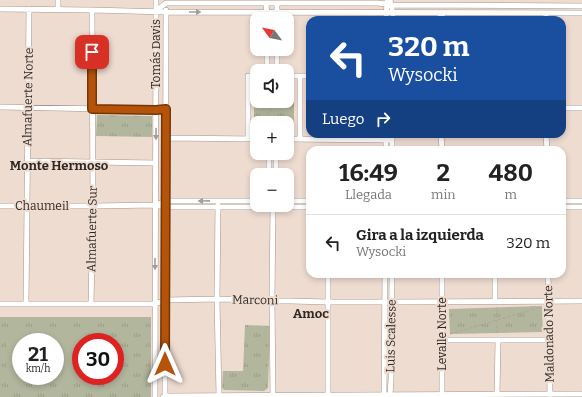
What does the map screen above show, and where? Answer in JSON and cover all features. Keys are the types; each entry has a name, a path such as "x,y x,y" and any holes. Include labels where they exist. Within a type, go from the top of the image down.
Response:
{"street":[{"path":"58,0 58,9"},
{"name":"Tomás Davis","path":"155,397 156,0"},
{"path":"156,11 166,2 389,2 582,6"},
{"name":"Tomás Davis","path":"164,397 166,300 166,2"},
{"path":"389,2 393,13"},
{"path":"386,13 389,2"},
{"path":"266,3 266,11"},
{"path":"277,3 277,11"},
{"path":"0,9 166,12 277,11 386,13 582,13"},
{"name":"Almafuerte Norte","path":"26,304 29,9"},
{"name":"Almafuerte Sur","path":"91,304 93,206 92,10"},
{"path":"166,138 248,139 248,76 250,76"},
{"path":"294,76 306,76"},
{"path":"300,76 300,140"},
{"path":"0,107 166,109"},
{"path":"566,108 582,108"},
{"path":"294,140 357,138"},
{"path":"28,161 156,163"},
{"name":"Chaumeil","path":"0,206 156,205 250,200"},
{"path":"218,201 217,299 219,396"},
{"path":"294,201 306,201"},
{"path":"566,201 582,201"},
{"name":"Chaumeil","path":"165,204 218,207 250,206"},
{"name":"Chaumeil","path":"294,206 306,207"},
{"path":"566,207 582,207"},
{"path":"273,212 273,396"},
{"path":"328,278 328,395"},
{"name":"Luis Scalesse","path":"385,278 386,396"},
{"name":"Luis Scalesse","path":"386,396 391,380 392,278"},
{"name":"Levalle Norte","path":"442,278 442,395"},
{"path":"495,278 495,302"},
{"name":"Maldonado Norte","path":"548,278 550,394"},
{"name":"Marconi","path":"0,304 155,304 166,300 217,299 328,302 582,301"},
{"path":"442,340 549,340"},
{"path":"497,395 498,340"},
{"path":"164,397 582,394"}],"path":[{"path":"266,116 273,108"},
{"path":"450,334 542,306"},
{"path":"497,333 498,307"}],"green space":[{"path":"254,108 294,108 294,116 254,116"},
{"path":"97,115 152,116 152,137 96,136"},
{"path":"542,306 543,332 450,334 449,309"},
{"path":"0,317 151,317 151,397 0,397"},
{"path":"245,325 270,326 268,388 264,391 224,390 222,388 223,371 243,371"},
{"path":"6,328 79,329 79,333 72,333 72,380 64,380 64,333 12,333 12,379 6,379"}],"district":[{"name":"Monte Hermoso","path":"59,165"},
{"name":"Amoc","path":"311,313"}],"route":[{"path":"92,52 92,109 166,109 165,364"}]}
